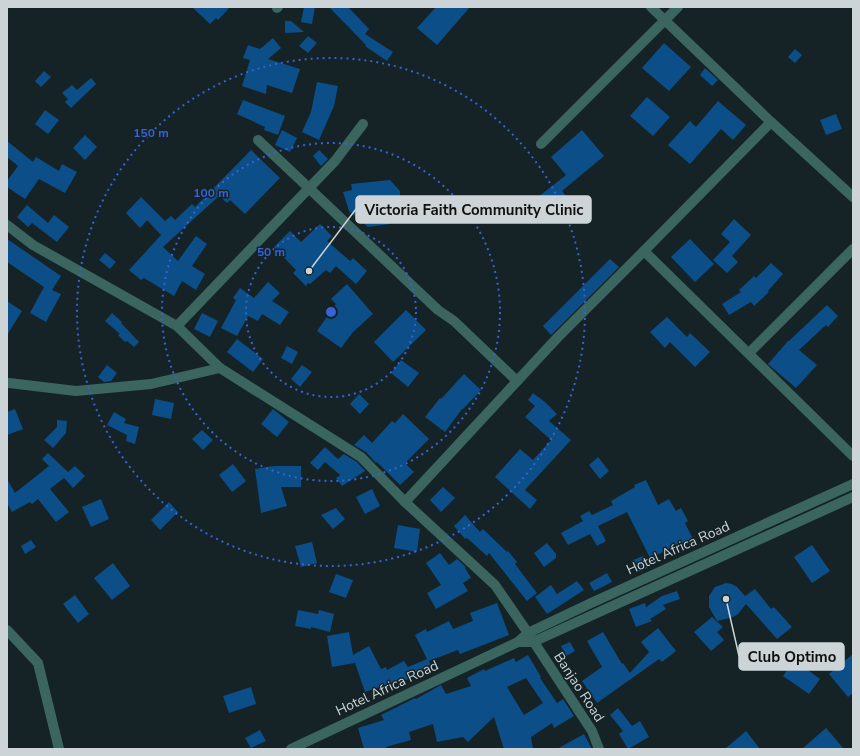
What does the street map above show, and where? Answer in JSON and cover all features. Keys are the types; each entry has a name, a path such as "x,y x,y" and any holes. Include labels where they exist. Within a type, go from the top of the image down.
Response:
{"street":[{"path":"652,7 771,122 853,197"},
{"path":"541,144 678,7"},
{"path":"405,502 558,337 771,122"},
{"path":"178,326 308,188 335,162 363,124"},
{"path":"258,140 438,310 454,321 517,381"},
{"name":"Banjao Road","path":"7,225 34,245 178,326 220,368 361,457 405,502 495,585 592,731 599,749"},
{"path":"750,354 853,249"},
{"path":"644,251 853,456"},
{"path":"9,383 76,391 151,384 220,368"},
{"name":"Hotel Africa Road","path":"531,638 589,604 853,484"},
{"name":"Hotel Africa Road","path":"291,749 518,642 531,638 853,497"},
{"path":"815,502 819,513"},
{"path":"7,630 38,663 59,749"}],"building":[{"path":"192,7 230,7 218,20 216,18 210,24"},
{"path":"304,7 315,7 312,24 301,22"},
{"path":"329,7 348,7 369,29 365,34 393,52 387,61 365,46 366,45"},
{"path":"436,7 470,7 437,45 417,28"},
{"path":"285,21 291,21 304,32 285,33"},
{"path":"308,36 317,43 308,53 299,46"},
{"path":"273,38 281,48 268,59 300,69 292,93 267,85 266,94 242,86 250,60 243,58 248,45 260,49"},
{"path":"664,43 691,67 669,91 642,68"},
{"path":"795,49 802,55 795,63 788,57"},
{"path":"705,68 718,80 712,86 700,75"},
{"path":"44,71 51,77 41,87 35,81"},
{"path":"91,78 96,84 71,108 65,102 68,99 62,93 72,85 77,90"},
{"path":"317,82 338,86 334,106 319,140 302,132 311,112"},
{"path":"647,97 670,117 653,136 630,116"},
{"path":"243,100 285,116 278,135 264,130 265,127 237,114"},
{"path":"718,101 746,125 733,140 721,129 690,164 668,145 690,121 696,127"},
{"path":"45,110 59,120 48,134 35,124"},
{"path":"836,114 842,129 826,135 820,120"},
{"path":"282,130 297,138 290,152 275,145"},
{"path":"582,130 604,156 562,191 566,196 543,214 533,201 566,175 551,157"},
{"path":"85,135 97,147 85,160 73,148"},
{"path":"7,141 33,162 36,157 59,171 62,164 77,172 65,193 39,179 25,199 7,187 7,181 18,166 7,157"},
{"path":"251,150 280,178 245,214 230,200 227,203 219,196 163,247 178,261 196,236 207,244 192,266 205,274 196,290 182,281 174,296 144,278 141,280 129,270 161,235 147,220 140,228 126,213 141,197 165,221 171,216 175,220 192,204 195,207"},
{"path":"319,150 328,159 321,166 313,156"},
{"path":"390,180 400,191 400,201 390,203 390,224 368,227 349,211 343,192 352,190 351,184"},
{"path":"27,205 48,223 54,215 69,227 57,242 32,223 28,227 17,217"},
{"path":"734,219 751,235 732,256 738,262 727,273 713,260 730,242 721,234"},
{"path":"320,224 332,236 327,241 350,261 353,258 367,271 356,284 336,266 330,273 326,270 306,286 293,273 296,270 274,247 290,231 301,242"},
{"path":"7,239 61,276 52,290 61,294 46,322 30,313 44,287 7,262"},
{"path":"690,239 714,264 695,282 671,257"},
{"path":"105,253 116,262 110,269 99,260"},
{"path":"610,259 619,267 551,335 543,326"},
{"path":"771,263 783,274 768,291 769,292 754,306 751,302 729,315 722,304 741,292 739,290 754,276 756,278"},
{"path":"268,282 280,293 272,301 289,312 280,325 262,314 258,321 248,316 237,336 221,328 236,300 233,298 240,288 254,298"},
{"path":"347,284 373,314 353,332 341,348 317,331 336,304 331,299"},
{"path":"7,301 22,311 7,335"},
{"path":"827,305 838,316 828,327 826,325 799,350 817,365 796,388 768,364 788,341"},
{"path":"406,310 426,330 393,362 374,342"},
{"path":"112,313 139,342 134,347 127,341 125,342 118,335 120,334 105,321"},
{"path":"202,313 218,321 210,337 194,329"},
{"path":"667,317 687,337 690,333 710,352 695,367 670,342 665,348 650,332"},
{"path":"237,339 263,359 253,372 227,352"},
{"path":"287,346 298,352 292,364 281,358"},
{"path":"401,360 419,373 408,387 391,373"},
{"path":"107,365 117,373 111,381 104,382 98,377"},
{"path":"302,365 312,372 300,387 291,379"},
{"path":"464,374 481,390 462,409 445,432 425,417 440,398 441,399"},
{"path":"533,393 557,414 549,421 571,440 525,490 537,500 530,509 495,477 520,449 533,460 551,440 525,417 535,406 528,400"},
{"path":"359,394 369,404 360,414 350,404"},
{"path":"155,399 174,403 171,419 152,415"},
{"path":"15,409 23,429 7,435 7,412"},
{"path":"273,409 289,422 277,437 261,424"},
{"path":"114,412 126,419 124,423 139,427 135,444 126,441 127,435 107,425"},
{"path":"403,414 429,439 405,463 414,472 400,485 366,452 354,445 364,435 372,443 392,421 395,423"},
{"path":"57,420 67,421 66,433 53,448 44,440 57,427"},
{"path":"202,430 213,440 203,450 192,439"},
{"path":"325,447 338,459 344,454 357,462 365,471 342,486 336,478 340,475 325,462 318,470 310,463"},
{"path":"48,453 68,472 75,466 85,476 73,488 64,478 50,489 69,512 56,522 38,499 32,504 30,502 12,512 7,503 7,479 15,493 49,466 42,459"},
{"path":"598,457 609,471 600,479 589,465"},
{"path":"233,464 246,481 232,492 219,475"},
{"path":"273,466 301,466 301,487 281,487 287,506 261,513 255,469"},
{"path":"646,480 658,505 669,499 676,511 681,508 688,521 685,523 694,541 675,549 674,547 650,558 627,512 598,526 606,541 597,546 590,534 568,545 561,533 583,521 580,516 589,511 592,515 613,505 611,501 635,487 634,485"},
{"path":"443,487 455,498 441,512 430,500"},
{"path":"372,489 380,506 365,514 356,497"},
{"path":"101,499 109,519 91,527 82,507"},
{"path":"169,502 178,512 160,530 151,520"},
{"path":"336,508 345,519 333,529 321,515"},
{"path":"465,515 480,532 483,529 507,552 508,551 517,562 515,564 537,593 527,601 489,553 487,556 467,538 465,539 454,526"},
{"path":"398,525 420,529 417,552 394,548"},
{"path":"31,540 36,547 25,554 21,546"},
{"path":"312,542 317,563 301,567 295,546"},
{"path":"547,543 556,554 556,558 544,567 534,553"},
{"path":"812,545 830,571 812,583 794,557"},
{"path":"440,553 449,565 457,559 466,567 465,568 471,578 463,583 468,591 436,609 427,593 441,585 426,563"},
{"path":"643,556 648,568 636,573 631,561"},
{"path":"113,563 130,586 112,600 94,578"},
{"path":"607,573 612,582 594,591 589,583"},
{"path":"336,574 353,580 346,598 329,592"},
{"path":"577,581 584,590 547,614 535,597 551,585 557,594"},
{"path":"726,583 737,587 745,596 755,589 771,609 774,607 792,627 777,639 746,604 738,614 733,617 717,621 709,607 709,596 715,587"},
{"path":"677,591 680,599 663,605 666,609 650,619 652,621 636,627 629,609 645,603 646,607 662,596"},
{"path":"75,595 89,614 78,623 63,604"},
{"path":"497,603 509,635 460,654 458,650 429,661 432,668 397,684 395,682 365,692 355,663 332,667 327,636 349,632 353,655 369,646 381,669 386,667 387,670 404,661 408,667 427,659 415,635 426,629 427,632 449,621 453,629 473,621 470,613"},
{"path":"298,610 318,614 319,610 334,614 330,632 311,627 311,629 295,626"},
{"path":"712,617 723,627 717,632 724,640 711,651 694,632"},
{"path":"658,628 676,651 662,662 659,659 597,703 582,681 602,667 587,641 603,632 622,664 623,663 630,673 649,652 641,642"},
{"path":"570,642 575,651 566,656 561,646"},
{"path":"853,654 853,693 848,697 829,674"},
{"path":"528,655 541,677 540,678 557,703 563,699 574,716 554,728 552,723 531,737 533,749 504,749 494,717 468,742 463,737 437,742 433,724 409,732 411,740 386,747 387,749 364,749 358,728 384,720 381,715 415,698 416,699 441,685 446,694 471,686 467,678 484,669 485,671 514,658 516,662","holes":["526,678 543,703 524,715 507,687"]},
{"path":"794,660 820,679 809,694 783,676"},
{"path":"251,687 256,704 229,713 223,696"},
{"path":"618,708 632,726 640,721 649,737 628,749 619,734 623,731 610,715"},
{"path":"826,728 844,749 802,749"},
{"path":"260,730 266,741 251,748 245,738"},
{"path":"746,731 760,749 725,749"},
{"path":"584,734 592,749 557,749"}],"place":[{"name":"Victoria Faith Community Clinic","path":"309,271"},
{"name":"Club Optimo","path":"726,599"}]}
